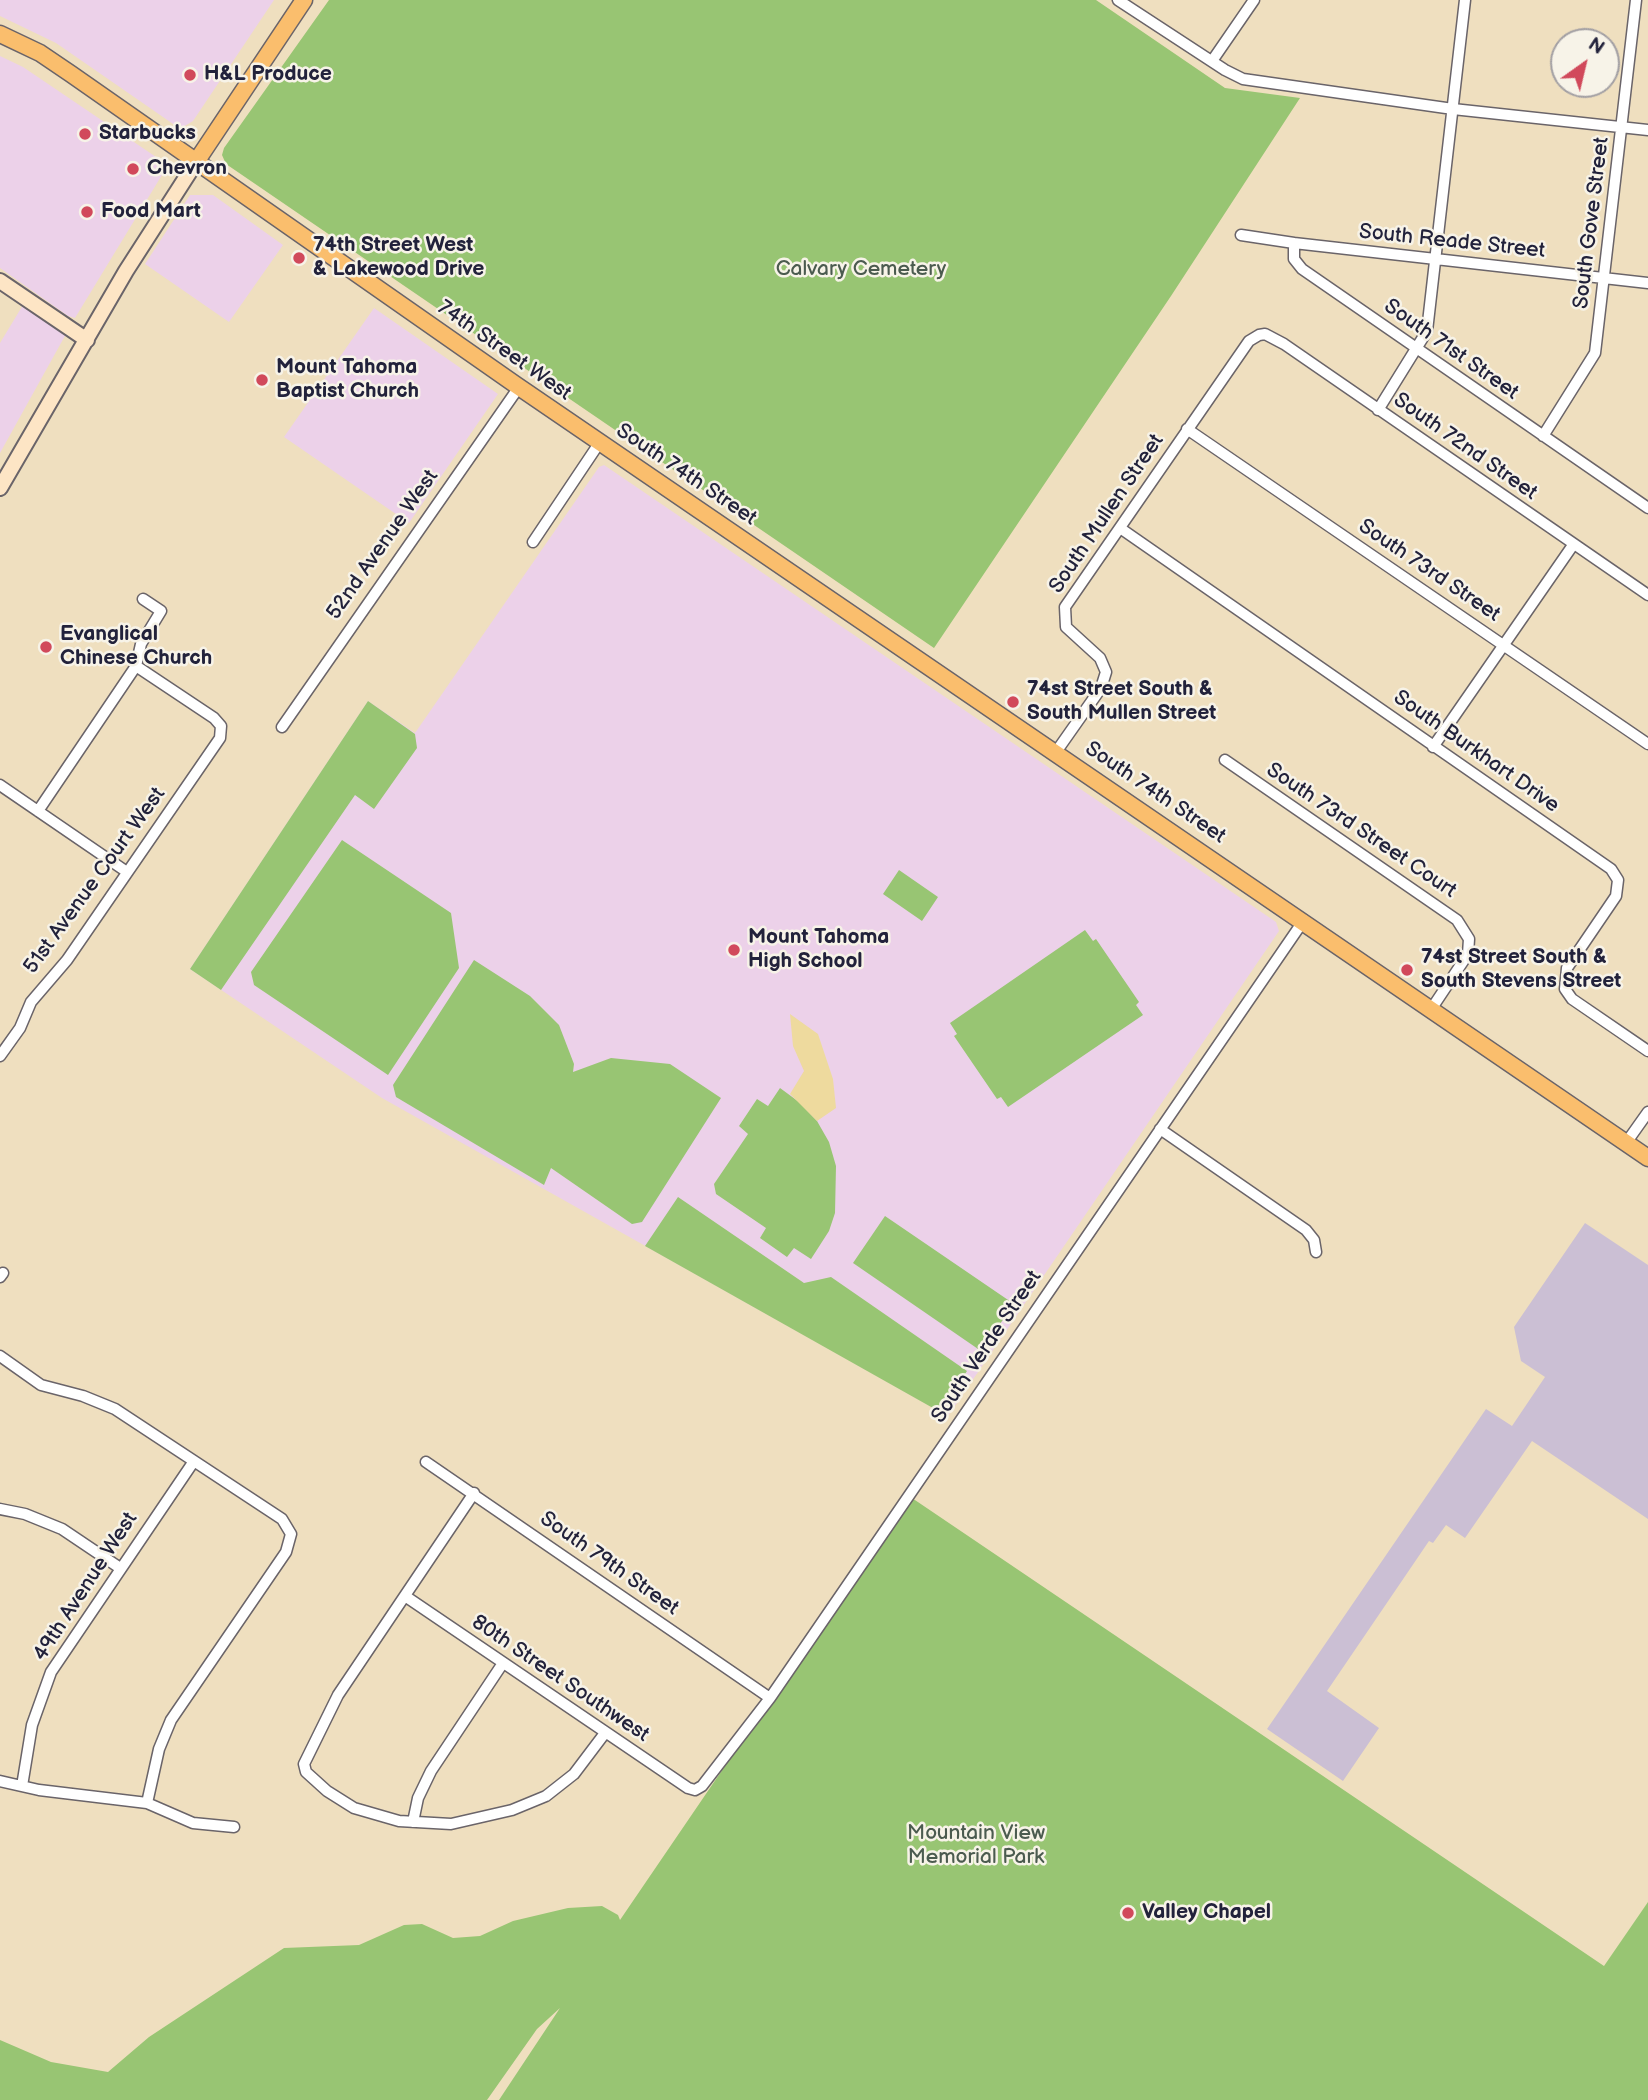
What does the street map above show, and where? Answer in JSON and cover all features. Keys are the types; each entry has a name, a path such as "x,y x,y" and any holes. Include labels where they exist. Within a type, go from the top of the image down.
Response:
{"main road":[{"path":"1,485 196,162 304,0"},
{"name":"74th Street West","path":"0,34 56,64 567,420"},
{"path":"0,281 87,340"},
{"name":"South 74th Street","path":"567,420 1648,1157"}],"street":[{"path":"1118,0 1243,79 1453,109 1648,130"},
{"path":"1212,61 1254,0"},
{"path":"1378,410 1427,331 1465,0"},
{"name":"South Gove Street","path":"1543,436 1595,353 1636,0"},
{"path":"1241,235 1294,243"},
{"name":"South Reade Street","path":"1294,243 1648,283"},
{"name":"South 71st Street","path":"1294,243 1294,258 1302,269 1648,508"},
{"name":"South 72nd Street","path":"1259,335 1265,334 1284,344 1648,595"},
{"name":"South Mullen Street","path":"1056,752 1101,688 1106,672 1100,658 1066,627 1065,607 1249,341 1259,335"},
{"name":"52nd Avenue West","path":"282,727 519,387"},
{"name":"South 73rd Street","path":"1187,429 1648,744"},
{"path":"533,542 600,442"},
{"name":"South Burkhart Drive","path":"1119,528 1611,869 1618,880 1616,896 1567,968 1565,989 1572,999 1648,1051"},
{"path":"1433,747 1573,545"},
{"path":"38,811 136,666 141,644 161,611 144,599"},
{"name":"51st Avenue Court West","path":"0,1056 20,1028 31,1002 66,960 220,738 222,730 206,712 136,666"},
{"name":"South 73rd Street Court","path":"1225,760 1449,914 1469,939 1465,963 1432,1008"},
{"path":"0,785 127,873"},
{"name":"South Verde Street","path":"695,1790 702,1786 770,1698 1304,920"},
{"path":"1626,1143 1648,1112"},
{"path":"1160,1129 1306,1230 1314,1240 1316,1252"},
{"path":"0,1356 41,1385 83,1396 116,1409 282,1520 291,1535 286,1552 171,1720 159,1749 146,1803"},
{"name":"49th Avenue West","path":"22,1786 32,1726 51,1672 194,1461"},
{"name":"South 79th Street","path":"426,1462 770,1698"},
{"path":"474,1493 328,1712 304,1768 321,1786 354,1808 381,1817 451,1824 528,1805 558,1788 574,1774 605,1733"},
{"path":"0,1509 24,1514 62,1529 120,1568"},
{"name":"80th Street Southwest","path":"405,1596 605,1733 695,1790"},
{"path":"414,1822 418,1798 431,1771 502,1663"},
{"path":"0,1781 146,1803 193,1823 234,1827"}],"shaded area":[{"path":"0,0 274,0 193,121 183,127 176,126 56,43 0,16"},
{"path":"0,56 23,67 162,161 165,170 75,318 68,316 0,268"},
{"path":"190,195 213,195 283,245 229,322 145,264"},
{"path":"23,305 66,334 0,453 0,343"},
{"path":"374,308 498,394 409,523 284,437"},
{"name":"Mount Tahoma High School","path":"604,465 1276,922 1279,931 948,1416 382,1098 190,969 368,701 415,733 599,467"},
{"path":"1585,1223 1648,1265 1648,1519 1532,1441 1465,1538 1446,1525 1433,1543 1429,1541 1327,1691 1379,1728 1343,1781 1267,1729 1486,1409 1512,1426 1545,1377 1521,1361 1514,1327"}],"green space":[{"name":"Calvary Cemetery","path":"329,0 1096,0 1225,88 1300,98 1171,296 934,648 226,164 222,155 224,148"},
{"path":"368,701 415,734 417,748 374,809 355,795 221,990 190,969"},
{"path":"342,840 451,913 459,968 388,1075 254,985 251,972"},
{"path":"899,870 938,897 922,921 883,894"},
{"path":"1085,930 1093,941 1096,939 1139,1002 1136,1005 1143,1015 1008,1107 1001,1097 997,1099 954,1036 957,1034 950,1023"},
{"path":"474,960 530,996 559,1025 574,1064 573,1072 611,1058 670,1064 721,1098 642,1222 632,1224 551,1168 544,1185 396,1097 393,1085"},
{"path":"780,1088 799,1102 817,1121 829,1142 836,1166 835,1213 829,1231 811,1259 794,1248 787,1257 760,1238 766,1228 716,1194 714,1184 748,1134 739,1126 757,1099 768,1106"},
{"path":"678,1197 804,1283 831,1277 967,1371 940,1412 645,1246"},
{"path":"885,1216 1014,1304 981,1351 853,1263"},
{"name":"Mountain View Memorial Park","path":"909,1496 1604,1966 1648,1902 1648,2100 499,2100 560,2008 537,2029 487,2100 0,2100 0,2040 51,2062 108,2072 149,2037 284,1948 359,1945 404,1925 422,1924 453,1938 480,1936 513,1921 568,1908 602,1906 618,1915 620,1920"}],"sand":[{"path":"790,1014 818,1034 833,1079 836,1108 817,1121 790,1094 804,1071 793,1046"}],"place":[{"name":"H&L Produce","path":"190,75"},
{"name":"Starbucks","path":"85,134"},
{"name":"Chevron","path":"133,169"},
{"name":"Food Mart","path":"87,212"},
{"name":"74th Street West & Lakewood Drive","path":"299,258"},
{"name":"Mount Tahoma Baptist Church","path":"262,380"},
{"name":"Evanglical Chinese Church","path":"46,647"},
{"name":"74st Street South & South Mullen Street","path":"1013,702"},
{"name":"Mount Tahoma High School","path":"734,950"},
{"name":"74st Street South & South Stevens Street","path":"1407,970"},
{"name":"Valley Chapel","path":"1128,1913"}]}
